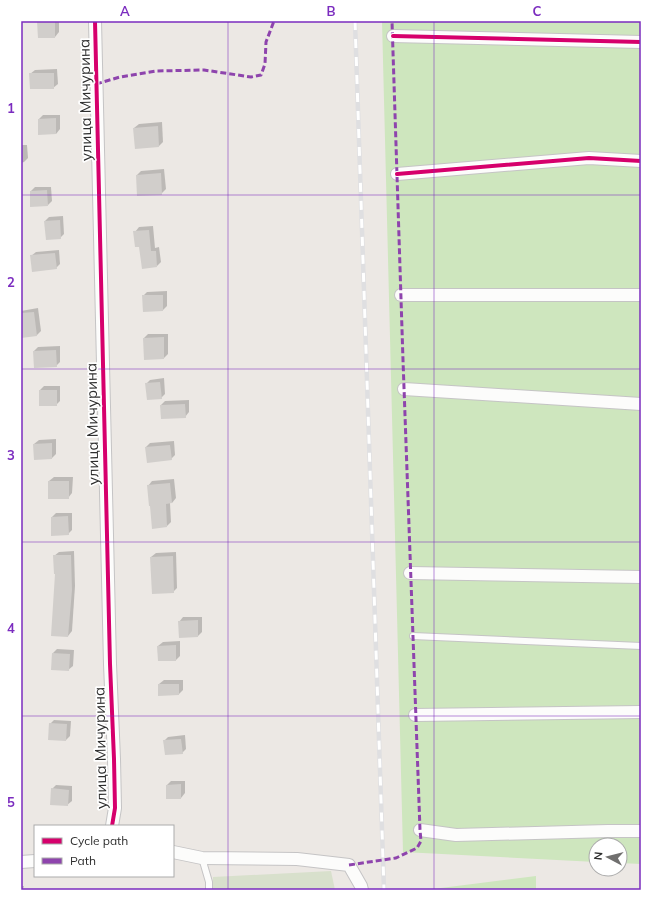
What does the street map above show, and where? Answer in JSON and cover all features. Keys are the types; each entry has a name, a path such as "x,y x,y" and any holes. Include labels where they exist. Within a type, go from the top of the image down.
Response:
{"street":[{"name":"улица Мичурина","path":"95,21 110,664 114,759 115,808 112,825"},
{"path":"393,36 641,42"},
{"path":"397,174 589,158 641,161"},
{"path":"401,295 641,295"},
{"path":"404,389 641,404"},
{"path":"410,573 641,577"},
{"path":"416,715 641,712"},
{"path":"420,830 456,835 641,831"},
{"path":"174,852 202,858 297,859 349,865 362,890"},
{"path":"21,862 34,861"}],"lane":[{"path":"413,636 641,646"},
{"path":"202,858 209,882 209,890"}],"green space":[{"path":"382,21 641,21 641,864 628,863 628,837 588,837 588,862 403,852"},
{"path":"331,871 335,890 213,890 213,877"},
{"path":"536,876 536,890 425,890"}],"building":[{"path":"37,21 55,21 55,38 38,38"},
{"path":"29,73 54,73 54,89 30,89"},
{"path":"56,118 56,134 38,135 38,119"},
{"path":"158,126 159,147 135,149 133,128"},
{"path":"161,173 162,195 137,196 136,175"},
{"path":"47,190 48,206 30,207 30,191"},
{"path":"60,220 61,239 46,240 44,221"},
{"path":"149,230 151,251 156,251 157,267 142,269 139,247 135,247 133,231"},
{"path":"55,253 57,269 32,272 30,255"},
{"path":"142,295 163,295 163,311 143,312"},
{"path":"34,312 37,336 21,338 21,313"},
{"path":"164,337 164,359 144,360 143,338"},
{"path":"56,350 57,367 34,368 33,351"},
{"path":"160,382 162,399 147,400 145,383"},
{"path":"39,390 57,390 57,406 39,406"},
{"path":"185,404 186,418 161,419 160,405"},
{"path":"52,443 52,459 34,460 33,444"},
{"path":"170,445 172,460 147,463 145,447"},
{"path":"48,481 69,481 69,499 48,499"},
{"path":"170,483 172,503 166,504 167,527 152,529 147,485"},
{"path":"68,516 69,535 51,536 51,517"},
{"path":"53,555 71,555 72,590 68,637 51,636 55,574"},
{"path":"173,556 174,593 152,594 150,557"},
{"path":"198,620 198,637 179,638 178,621"},
{"path":"176,645 176,661 158,661 157,646"},
{"path":"52,653 70,654 69,671 51,670"},
{"path":"158,684 179,684 179,695 158,696"},
{"path":"49,723 67,724 66,741 48,740"},
{"path":"181,739 183,754 165,755 163,740"},
{"path":"181,784 181,799 166,799 166,785"},
{"path":"51,788 69,790 68,806 50,805"}],"railway":[{"path":"355,21 384,890"}],"marked path":[{"path":"96,84 120,77 156,71 204,70 251,77 261,75 265,64 266,42 274,21"},
{"path":"349,865 396,858 417,848 421,841 392,21"}],"cycle path":[{"path":"95,21 110,664 114,759 115,808 112,825"},
{"path":"393,36 641,42"},
{"path":"397,174 589,158 641,161"}]}
